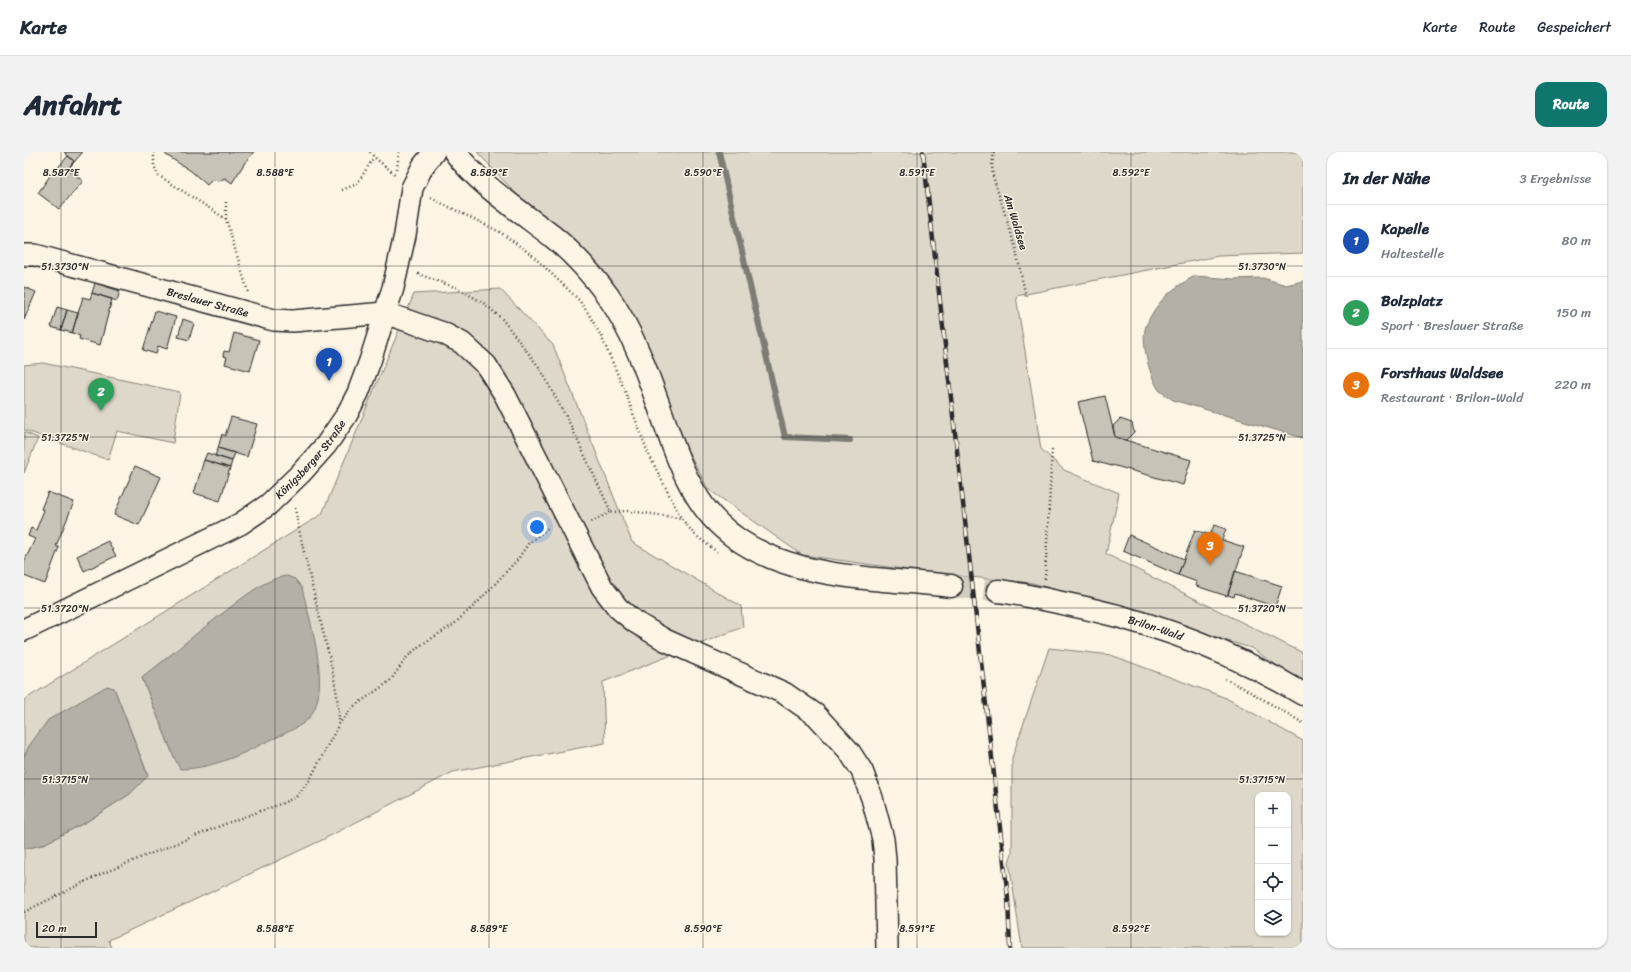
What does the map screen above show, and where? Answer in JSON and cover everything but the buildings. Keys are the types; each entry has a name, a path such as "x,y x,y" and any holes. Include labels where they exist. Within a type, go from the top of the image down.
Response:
{"main road":[{"path":"455,152 472,172 553,237 576,258 599,284 632,338 653,389 672,443 695,492 705,508 730,535 774,558 824,572 865,578 951,586"},
{"name":"Brilon-Wald","path":"998,592 1014,593 1080,606 1137,620 1180,634 1250,665 1303,694"}],"street":[{"name":"Königsberger Straße","path":"24,630 240,524 268,505 290,484 326,445 346,416 358,393 385,313 398,267 404,182 422,166 434,152"},
{"name":"Breslauer Straße","path":"28,251 254,316 282,321 385,313"},
{"path":"385,313 443,333 462,343 486,365 505,395 602,587 618,608 635,622 665,640 784,693 816,715 849,750 862,771 872,798 883,839 885,859 884,884 887,948"}],"path":[{"path":"154,152 154,165 158,174 226,219"},
{"path":"370,152 404,182"},
{"path":"400,152 404,182"},
{"path":"990,152 992,157"},
{"name":"Am Waldsee","path":"994,152 992,157 993,176 1015,246 1026,297"},
{"path":"342,190 357,184 374,157"},
{"path":"226,202 226,219 254,316"},
{"path":"398,267 457,288 485,304 502,319 539,367 570,424 610,512"},
{"path":"1044,599 1052,450"},
{"path":"290,484 311,582 332,669 339,708 339,724"},
{"path":"24,912 128,863 296,797 309,781 339,724 353,708 390,682 407,657 427,641 452,625 479,601 518,559 528,544 551,525 570,524 610,512 629,512 681,518"},
{"path":"1220,677 1247,690 1303,723"}],"shaded area":[{"path":"477,152 1303,152 1303,253 1218,256 1016,296 1041,449 1064,470 1119,493 1106,554 1303,653 1303,683 1251,648 1033,583 938,574 802,555 708,489 629,339 535,214"},
{"path":"1195,276 1233,279 1263,278 1286,285 1303,281 1303,438 1173,400 1160,391 1156,385 1145,350 1144,333 1146,326 1154,310 1166,296 1179,285"},
{"path":"500,289 553,345 632,542 741,606 743,627 603,682 605,743 453,772 320,841 109,940 112,948 24,948 24,849 42,845 86,822 130,794 148,775 114,688 29,746 24,757 24,700 322,514 414,294","holes":["236,603 174,757 142,678"]},
{"path":"43,363 180,392 173,443 117,431 108,460 24,430 24,365"},
{"path":"24,432 38,438 24,473"},
{"path":"287,576 295,579 302,588 314,638 318,657 319,676 319,693 315,708 307,720 303,723 287,733 244,753 224,761 202,767 180,769 142,678 209,624 260,586 269,581"},
{"path":"1049,648 1111,655 1226,698 1303,741 1303,948 1022,948 1009,862 1012,853 1012,758"},
{"path":"107,686 114,688 148,776 130,794 86,822 42,845 24,849 24,757 29,746 48,720"}],"waterway":[{"path":"719,152 785,437 850,440"}],"tunnel":[{"path":"951,586 998,591"}],"railway":[{"path":"923,152 1008,898 1010,948"}],"place":[{"name":"Kapelle","path":"329,381"},
{"name":"Bolzplatz","path":"101,411"},
{"name":"Forsthaus Waldsee","path":"1210,565"}]}
